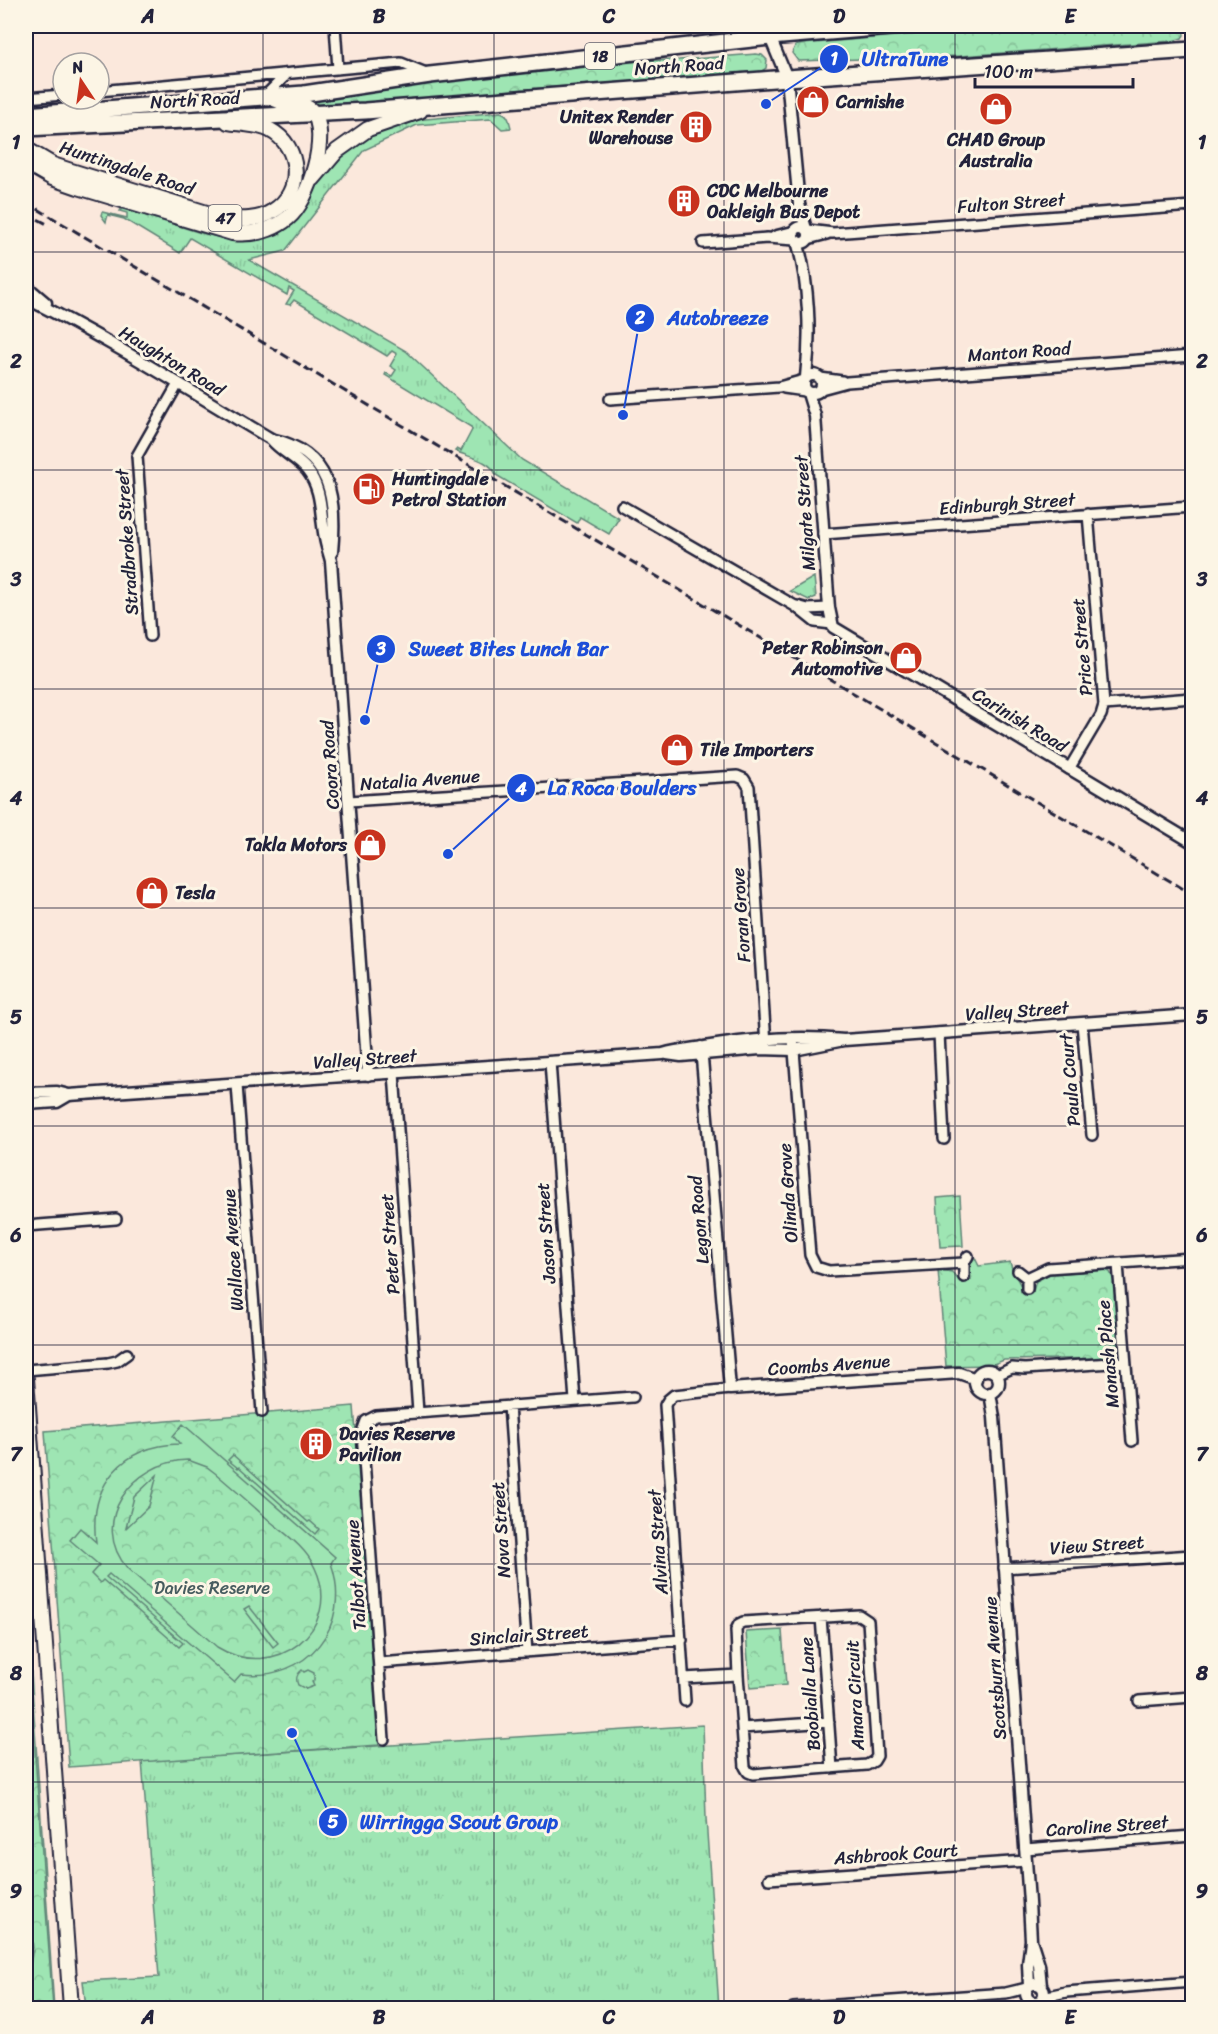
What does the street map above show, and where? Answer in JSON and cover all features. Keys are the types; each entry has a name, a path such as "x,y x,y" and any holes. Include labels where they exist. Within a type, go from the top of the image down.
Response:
{"highway":[{"name":"North Road","path":"26,115 314,92 769,31 900,26"},
{"name":"North Road","path":"26,128 314,114 1192,50"}],"main road":[{"path":"267,97 289,106 307,107 314,114"},
{"path":"311,181 337,151 368,129 442,104"},
{"name":"Huntingdale Road","path":"26,164 52,178 78,187 232,233 243,234 269,229 290,217 304,198 311,181 318,141 318,123 314,114"},
{"name":"Huntingdale Road","path":"26,149 53,165 223,218 255,219 275,210 287,198 294,179 294,160 287,144 265,128 208,119"},
{"path":"26,1379 71,2008"}],"street":[{"path":"335,26 339,69"},
{"name":"Milgate Street","path":"769,31 787,78 799,204 829,608"},
{"name":"North Road","path":"111,90 401,63 430,75"},
{"name":"North Road","path":"267,97 286,74"},
{"path":"26,98 51,96"},
{"name":"Fulton Street","path":"703,243 1192,206"},
{"name":"Haughton Road","path":"26,286 55,311"},
{"name":"Haughton Road","path":"26,298 55,311 272,439 289,444 309,456 328,481"},
{"name":"Manton Road","path":"610,399 1192,356"},
{"name":"Stradbroke Street","path":"150,636 137,456 178,384"},
{"name":"Haughton Road","path":"272,439 279,448 303,466 316,485"},
{"name":"Coora Road","path":"328,481 332,494 331,561 368,1075"},
{"name":"Coora Road","path":"316,485 331,561"},
{"name":"Carinish Road","path":"622,506 795,606 815,622 832,624 844,635 1192,842"},
{"name":"Edinburgh Street","path":"824,534 1192,507"},
{"name":"Price Street","path":"1069,769 1101,715 1104,705 1088,514"},
{"name":"Carinish Road","path":"795,606 808,609 829,608"},
{"path":"829,608 832,624"},
{"path":"1104,705 1192,698"},
{"name":"Natalia Avenue","path":"349,801 736,776 744,779"},
{"name":"Foran Grove","path":"744,779 749,787 766,1044"},
{"name":"Valley Street","path":"766,1044 794,1050 844,1040 1192,1015"},
{"name":"Paula Court","path":"1082,1023 1092,1135"},
{"path":"939,1033 944,1139"},
{"name":"Valley Street","path":"26,1093 57,1092 69,1095 237,1085 663,1053 681,1056 701,1051 738,1050 813,1036 844,1040"},
{"name":"Olinda Grove","path":"793,1038 810,1255 816,1267 829,1272 966,1260 964,1277"},
{"name":"Legon Road","path":"701,1051 729,1389"},
{"name":"Jason Street","path":"550,1062 575,1401"},
{"name":"Peter Street","path":"393,1073 418,1412"},
{"name":"Wallace Avenue","path":"237,1085 262,1412"},
{"name":"Valley Street","path":"26,1104 57,1102 69,1095"},
{"path":"26,1226 116,1219"},
{"path":"1027,1278 1048,1268 1192,1258"},
{"name":"Monash Place","path":"1118,1264 1132,1441"},
{"path":"1018,1271 1027,1278"},
{"path":"1027,1278 1027,1289"},
{"path":"26,1370 108,1363 117,1361 127,1354"},
{"path":"997,1375 1012,1368 1125,1362"},
{"path":"987,1370 997,1375 999,1386 990,1393 986,1394 976,1387 976,1379 980,1372 987,1370"},
{"name":"Coombs Avenue","path":"684,1393 959,1373 976,1379"},
{"name":"Alvina Street","path":"684,1393 674,1395 668,1400 665,1411 685,1701"},
{"name":"Scotsburn Avenue","path":"990,1393 994,1417 1031,1940 1028,1996"},
{"path":"418,1412 633,1397"},
{"name":"Nova Street","path":"509,1407 526,1652"},
{"name":"Talbot Avenue","path":"384,1739 362,1432 366,1421 376,1416 418,1412"},
{"name":"View Street","path":"1005,1568 1192,1555"},
{"name":"Amara Circuit","path":"859,1615 868,1621 877,1756 867,1765 753,1774 748,1772 745,1767 738,1675 736,1630 743,1622 859,1615"},
{"name":"Boobialla Lane","path":"821,1617 832,1768"},
{"name":"Sinclair Street","path":"379,1663 682,1640"},
{"path":"684,1678 738,1675"},
{"path":"1139,1701 1192,1697"},
{"path":"742,1728 829,1722"},
{"name":"Caroline Street","path":"1025,1849 1192,1836"},
{"name":"Ashbrook Court","path":"769,1879 1026,1862"},
{"name":"Scotsburn Avenue","path":"1031,1940 1039,1965 1042,1996"},
{"path":"793,2008 1006,1993 1028,1996 1034,2002 1042,1996 1066,1992 1192,1982"},
{"path":"1028,1996 1035,1984 1042,1996"}],"green space":[{"path":"1014,26 1183,26 1184,35 1173,41 960,56 798,61 792,53 795,46 802,44"},
{"path":"762,55 767,60 766,68 760,72 514,90 327,108 294,103 363,90 608,61 679,60"},
{"path":"501,112 507,116 511,128 502,129 491,119 417,125 364,150 285,251 249,260 406,351 522,460 619,518 609,534 580,517 577,523 496,475 484,462 455,451 457,449 461,451 472,430 471,427 385,375 386,373 392,376 396,370 390,366 397,354 392,351 387,356 294,300 290,305 286,304 294,291 289,288 287,295 190,238 180,253 124,219 108,215 106,222 101,215 102,212 127,218 127,213 120,211 122,208 201,233 226,239 247,239 298,215 323,175 339,156 365,137 404,121"},
{"path":"814,577 816,597 809,600 790,591"},
{"path":"960,1196 963,1246 940,1247 937,1198"},
{"path":"974,1256 979,1266 1010,1262 1024,1293 1033,1291 1036,1281 1050,1274 1105,1270 1110,1272 1114,1281 1119,1349 1115,1355 1108,1358 1004,1360 991,1365 946,1366 938,1270 952,1272 960,1282 971,1280 969,1269"},
{"name":"Davies Reserve","path":"354,1406 379,1745 69,1767 45,1431"},
{"path":"183,1424 335,1557 331,1563 336,1586 336,1608 330,1628 319,1645 304,1659 286,1669 265,1674 241,1674 234,1682 109,1574 106,1577 183,1643 179,1647 103,1580 100,1583 91,1574 99,1565 70,1540 80,1528 96,1542 95,1521 98,1503 104,1486 114,1472 126,1460 142,1452 160,1446 180,1444 173,1436","holes":["188,1460 207,1467 296,1542 307,1554 315,1568 321,1590 320,1611 312,1629 299,1644 281,1654 261,1658 239,1656 217,1647 128,1569 117,1551 112,1532 114,1514 122,1497 134,1483 150,1471 168,1463"]},
{"path":"233,1455 308,1522 310,1521 319,1529 315,1534 228,1460"},
{"path":"157,1475 149,1506 126,1528 134,1497"},
{"path":"26,1599 54,2008 26,2008"},
{"path":"249,1606 278,1643 273,1647 244,1609"},
{"path":"26,1628 53,2008 26,2008 26,1990 33,1948 26,1886"},
{"path":"782,1630 786,1685 750,1688 746,1632"},
{"path":"302,1670 314,1673 312,1682 314,1686 306,1689 298,1685 297,1676"},
{"path":"703,1725 706,1818 719,2008 86,2008 83,1981 159,1977 142,1761"}],"railway":[{"path":"26,202 1192,894"},
{"path":"26,213 49,225"}],"place":[{"name":"Carnishe","path":"813,102"},
{"name":"UltraTune","path":"766,104"},
{"name":"CHAD Group Australia","path":"996,109"},
{"name":"Unitex Render Warehouse","path":"696,127"},
{"name":"CDC Melbourne Oakleigh Bus Depot","path":"684,201"},
{"name":"Autobreeze","path":"623,415"},
{"name":"Huntingdale Petrol Station","path":"369,489"},
{"name":"Peter Robinson Automotive","path":"906,658"},
{"name":"Sweet Bites Lunch Bar","path":"365,720"},
{"name":"Tile Importers","path":"677,750"},
{"name":"Takla Motors","path":"370,845"},
{"name":"La Roca Boulders","path":"448,854"},
{"name":"Tesla","path":"152,893"},
{"name":"Davies Reserve Pavilion","path":"316,1444"},
{"name":"Wirringga Scout Group","path":"292,1733"}]}
